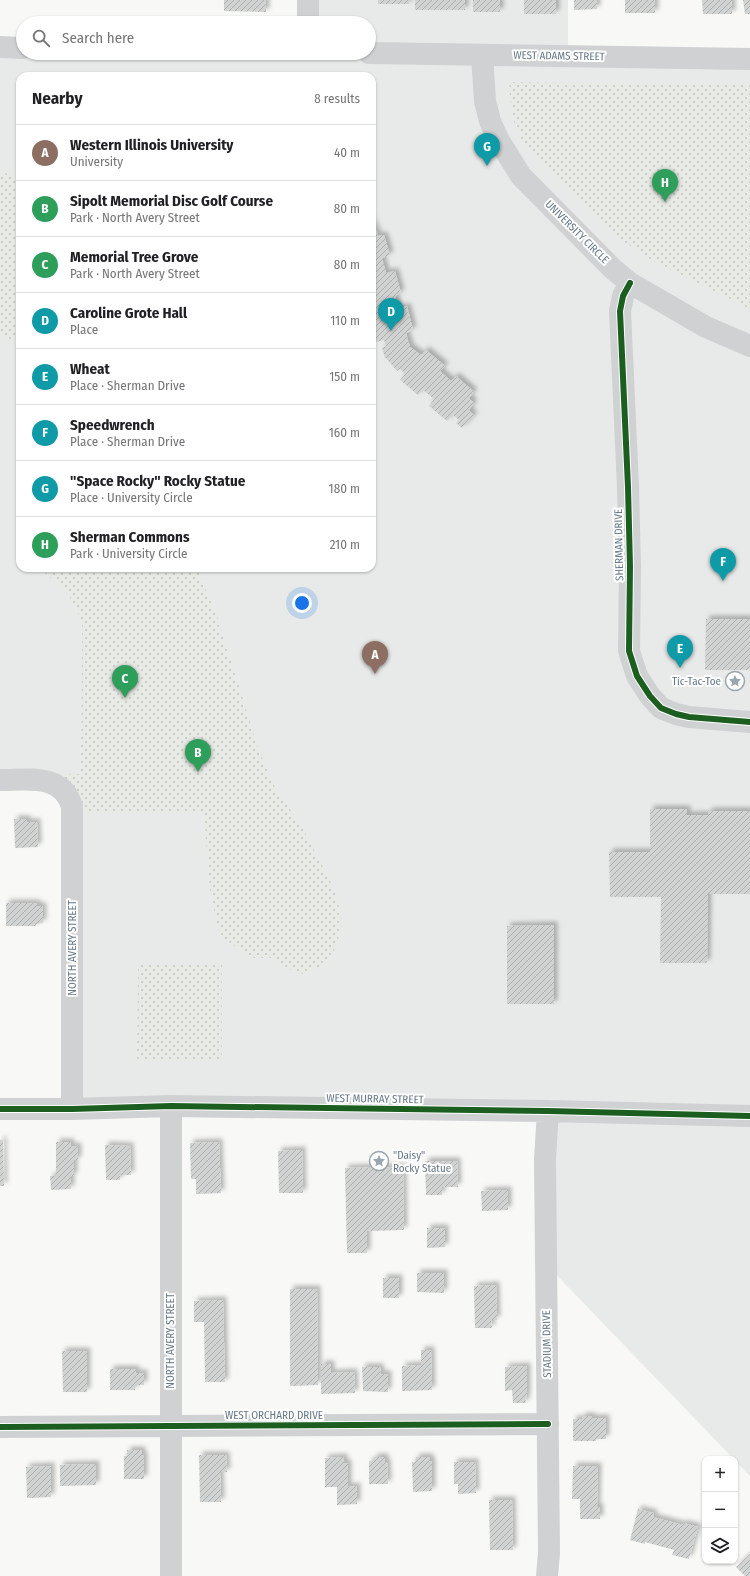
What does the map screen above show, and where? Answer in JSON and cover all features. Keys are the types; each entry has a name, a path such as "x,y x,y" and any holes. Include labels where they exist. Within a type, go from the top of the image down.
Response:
{"street":[{"path":"308,0 308,16"},
{"path":"0,47 16,48"},
{"name":"WEST ADAMS STREET","path":"376,53 750,59"},
{"name":"UNIVERSITY CIRCLE","path":"482,54 485,101 490,121 498,139 521,176 613,269 630,283 706,327 750,346"},
{"name":"SHERMAN DRIVE","path":"630,283 623,296 620,311 628,473 630,566 629,651 637,676 650,696 662,708 676,714 750,722"},
{"name":"NORTH AVERY STREET","path":"0,780 42,780 56,785 63,789 70,800 72,807 72,1109"},
{"name":"NORTH AVERY STREET","path":"171,1106 171,1576"},
{"name":"WEST MURRAY STREET","path":"0,1109 72,1109 171,1106 548,1111 750,1116"},
{"name":"STADIUM DRIVE","path":"547,1576 549,1553 545,1159 548,1111"},
{"name":"WEST ORCHARD DRIVE","path":"0,1426 548,1424"}],"shaded area":[{"path":"308,0 568,0 568,55 750,59 750,1476 738,1464 738,1456 731,1456 546,1264 548,1111 72,1109 63,789 0,780 0,47 16,51 16,60 376,60 376,16 308,16"},
{"path":"509,82 750,85 750,309 651,260 627,244 592,214 532,153 521,138 514,122"},
{"path":"0,172 16,175 16,341 0,336"},
{"path":"44,572 199,572 218,619 258,748 275,788 301,825 335,891 342,923 336,947 330,958 322,965 304,974 297,973 286,967 277,959 253,958 220,936 210,891 204,813 72,813 63,789 63,775 81,774 82,626 77,609 73,602 58,584"},
{"path":"138,965 222,965 222,1061 137,1061"}],"building":[{"path":"224,0 266,0 266,12 224,11"},
{"path":"378,0 409,0 409,4 378,4"},
{"path":"415,0 465,0 465,10 415,10"},
{"path":"473,0 500,0 500,12 473,12"},
{"path":"524,0 556,0 556,14 524,14"},
{"path":"574,0 597,0 597,9 574,10"},
{"path":"625,0 655,0 655,13 625,13"},
{"path":"702,0 732,0 732,14 703,14"},
{"path":"743,0 750,0 750,14 745,14"},
{"path":"376,231 378,236 384,235 390,255 382,258 386,273 395,271 401,293 395,296 399,309 407,306 413,330 406,333 410,347 421,355 426,350 445,366 440,371 451,381 456,376 474,392 469,398 474,403 469,410 474,416 462,428 456,423 459,420 453,415 447,421 429,406 434,399 423,390 418,395 400,380 405,374 400,369 397,371 385,358 382,348 386,346 384,340 376,342"},
{"path":"706,619 750,619 750,670 705,670"},
{"path":"650,809 687,809 687,815 709,815 708,811 750,811 750,894 708,894 707,963 660,963 661,897 610,897 609,852 650,852"},
{"path":"14,819 27,819 27,822 37,822 38,847 15,848"},
{"path":"6,903 37,903 37,906 43,906 43,923 36,924 36,926 6,926"},
{"path":"554,925 554,1004 507,1004 507,926"},
{"path":"0,1140 3,1140 4,1186 0,1186"},
{"path":"56,1142 71,1142 71,1147 78,1146 78,1160 74,1160 74,1176 71,1176 71,1189 51,1190 50,1176 56,1176"},
{"path":"219,1142 221,1193 196,1194 196,1179 191,1179 190,1143"},
{"path":"105,1145 130,1146 131,1175 120,1175 120,1180 106,1180"},
{"path":"302,1150 303,1193 279,1193 278,1151"},
{"path":"425,1161 457,1161 458,1187 442,1187 442,1195 426,1195"},
{"path":"403,1167 404,1230 367,1231 367,1253 347,1253 345,1168"},
{"path":"508,1190 508,1210 482,1211 481,1191"},
{"path":"427,1228 445,1228 445,1247 427,1248"},
{"path":"417,1273 444,1273 444,1293 417,1292"},
{"path":"383,1278 399,1278 399,1298 383,1298"},
{"path":"496,1285 497,1320 491,1320 492,1328 475,1328 474,1286"},
{"path":"290,1289 317,1289 318,1385 290,1386"},
{"path":"223,1300 225,1382 205,1382 204,1322 194,1322 194,1301"},
{"path":"421,1350 431,1350 432,1390 402,1391 402,1366 421,1365"},
{"path":"62,1351 87,1351 87,1392 63,1392"},
{"path":"321,1364 331,1364 331,1373 354,1372 355,1393 321,1394"},
{"path":"527,1366 526,1403 513,1403 512,1390 505,1391 505,1367"},
{"path":"362,1367 380,1367 381,1374 388,1374 388,1392 363,1391"},
{"path":"110,1369 136,1369 136,1373 144,1373 144,1385 135,1385 135,1390 110,1390"},
{"path":"582,1416 606,1418 606,1439 596,1439 596,1441 573,1441 573,1419 582,1419"},
{"path":"127,1450 142,1450 142,1455 144,1456 144,1479 124,1479 124,1456 127,1456"},
{"path":"199,1455 226,1455 227,1472 220,1472 221,1502 200,1502"},
{"path":"344,1457 344,1463 348,1463 348,1487 357,1486 357,1504 337,1505 337,1487 325,1487 325,1458"},
{"path":"374,1457 385,1457 385,1462 387,1462 388,1484 369,1484 369,1461 374,1461"},
{"path":"416,1457 430,1457 430,1461 432,1461 432,1491 413,1492 412,1462 416,1462"},
{"path":"454,1462 475,1462 476,1493 458,1494 458,1484 454,1484"},
{"path":"96,1464 96,1485 60,1486 60,1465"},
{"path":"51,1466 51,1497 27,1498 26,1467"},
{"path":"573,1466 598,1466 597,1507 600,1507 600,1519 580,1519 580,1499 572,1499"},
{"path":"489,1500 512,1500 513,1550 490,1550"},
{"path":"638,1509 654,1513 653,1517 683,1525 683,1523 698,1527 689,1559 672,1555 674,1550 645,1542 645,1544 630,1540"},
{"path":"750,1554 750,1576 745,1576 736,1567"}],"cycle path":[{"path":"630,283 623,296 620,311 628,487 630,566 629,651 637,676 650,696 661,708 689,717 750,722"},
{"path":"0,1109 72,1109 171,1106 548,1111 750,1116"},
{"path":"0,1427 548,1424"}],"place":[{"name":"\"Space Rocky\" Rocky Statue","path":"487,166"},
{"name":"Sherman Commons","path":"665,202"},
{"name":"Caroline Grote Hall","path":"391,331"},
{"name":"Speedwrench","path":"723,581"},
{"name":"Wheat","path":"680,668"},
{"name":"Western Illinois University","path":"375,674"},
{"name":"Tic-Tac-Toe","path":"735,681"},
{"name":"Memorial Tree Grove","path":"125,698"},
{"name":"Sipolt Memorial Disc Golf Course","path":"198,772"},
{"name":"\"Daisy\" Rocky Statue","path":"379,1161"}]}
